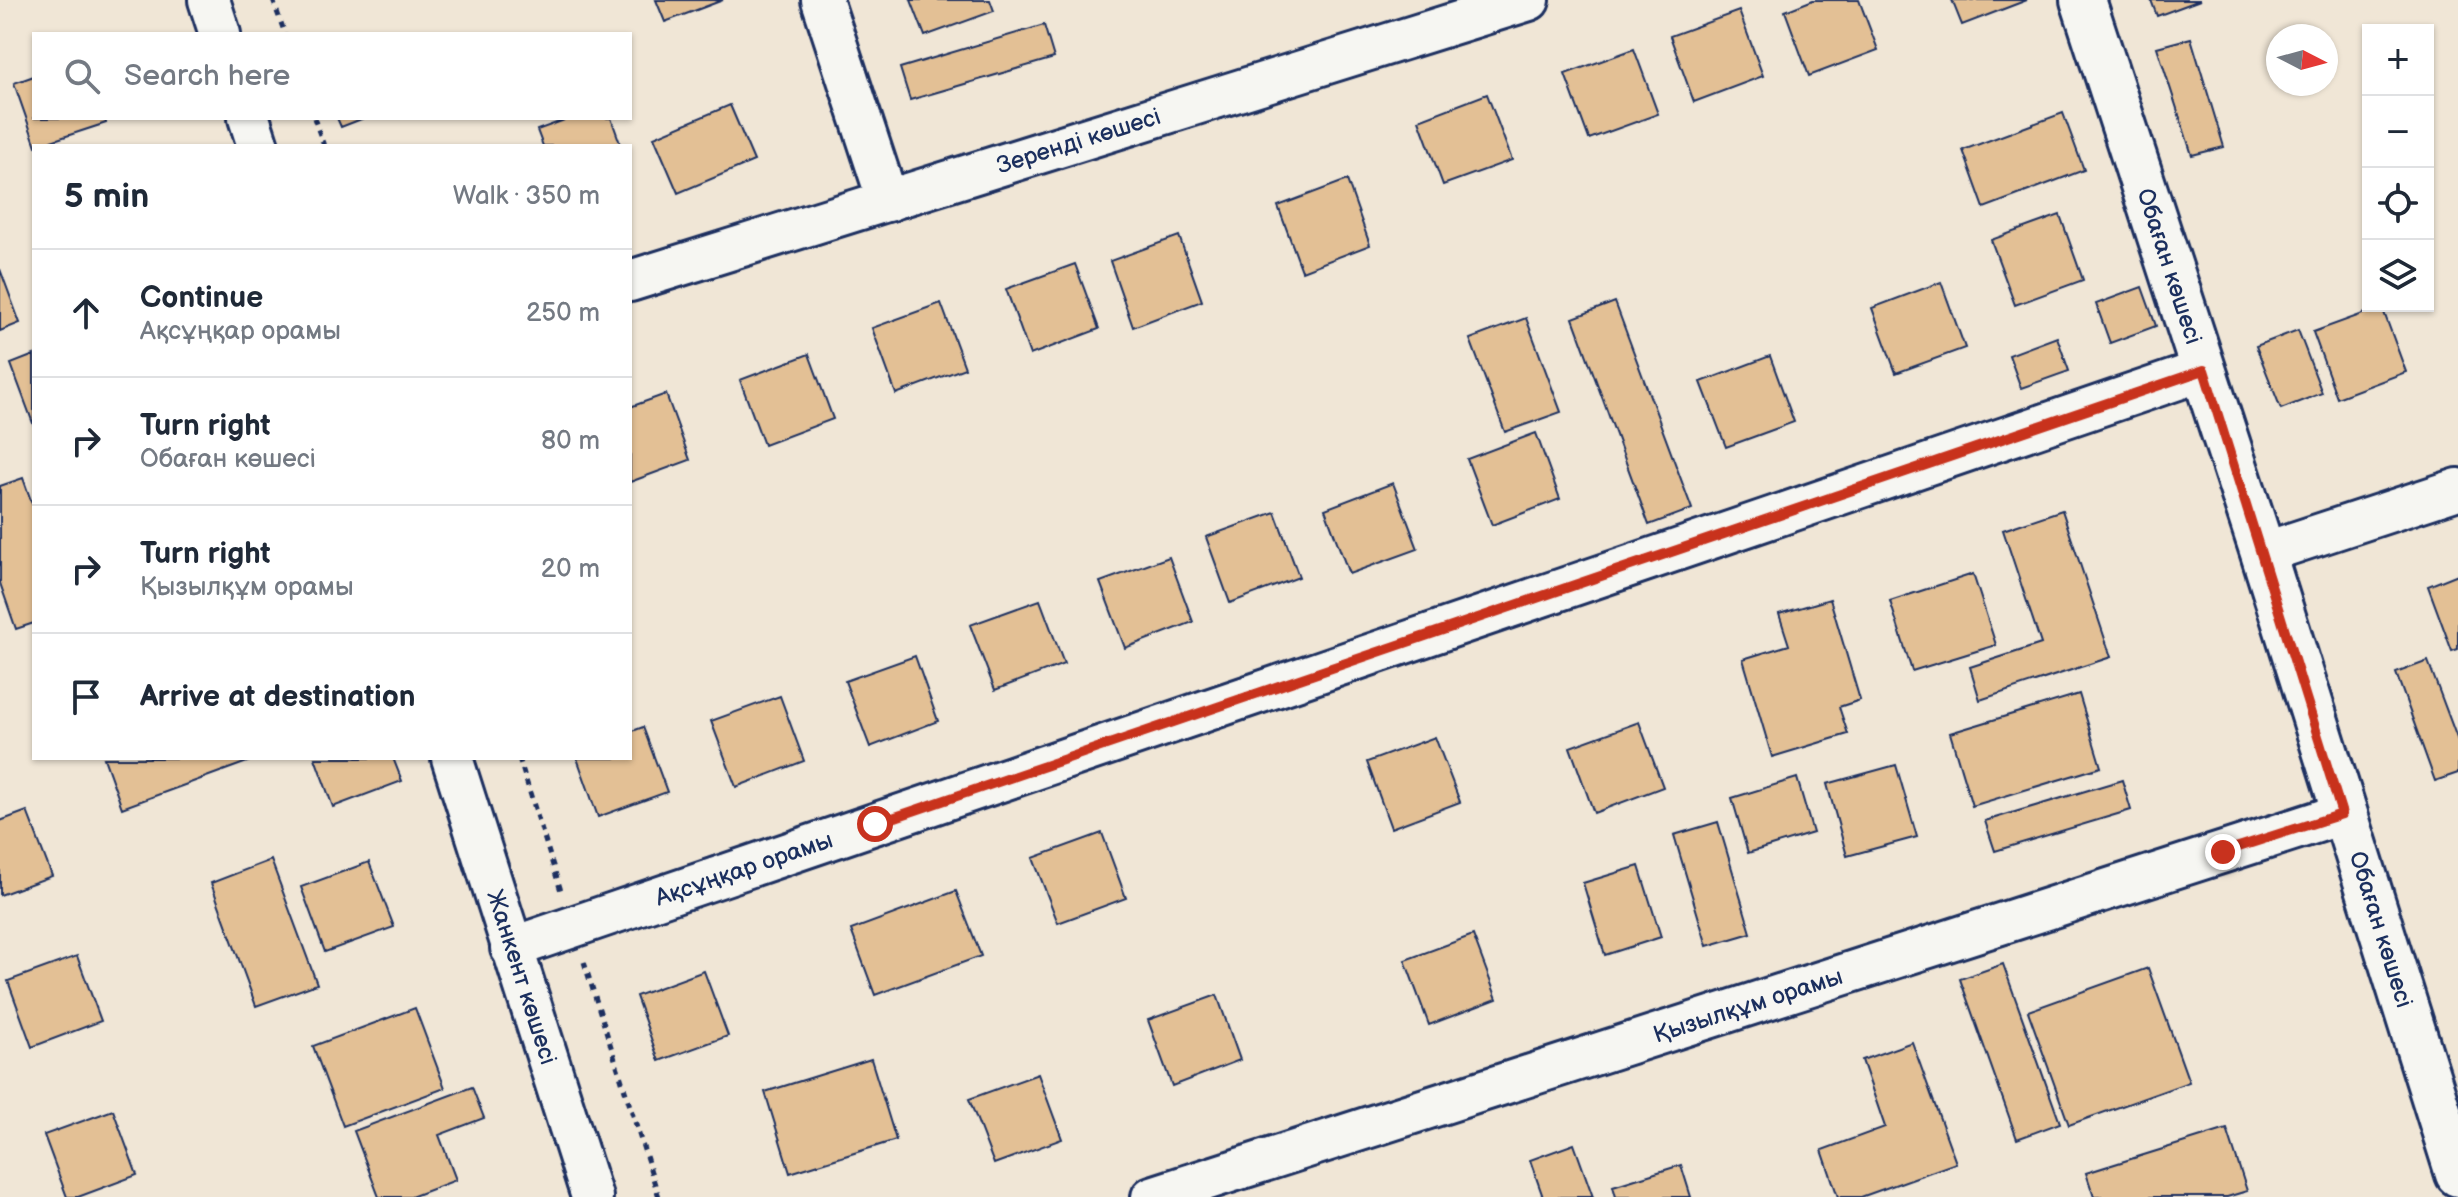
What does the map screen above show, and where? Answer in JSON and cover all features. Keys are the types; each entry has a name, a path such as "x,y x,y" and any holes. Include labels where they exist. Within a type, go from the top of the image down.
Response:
{"street":[{"path":"209,0 219,32"},
{"path":"822,0 888,201"},
{"name":"Зеренді көшесі","path":"632,280 888,201 1437,14 1529,0"},
{"name":"Обаған көшесі","path":"2083,0 2263,553 2342,814 2458,1174"},
{"path":"250,120 257,144"},
{"name":"Ақсұңқар орамы","path":"511,948 2204,370"},
{"path":"2263,553 2458,489"},
{"name":"Жанкент көшесі","path":"453,760 592,1197"},
{"name":"Қызылқұм орамы","path":"1152,1197 2342,814"}],"path":[{"path":"273,0 284,32"},
{"path":"315,120 323,144"},
{"path":"520,760 659,1197"}],"building":[{"path":"656,0 723,0 665,22"},
{"path":"911,0 990,0 994,11 925,36"},
{"path":"1813,0 1859,0 1878,50 1809,76 1785,11"},
{"path":"1952,0 2027,0 1962,25"},
{"path":"2151,0 2200,0 2157,16"},
{"path":"1739,11 1763,76 1694,102 1670,36"},
{"path":"1044,25 1054,58 910,100 900,68"},
{"path":"2191,38 2224,147 2192,155 2157,47"},
{"path":"1634,49 1658,114 1589,139 1565,74"},
{"path":"32,77 32,120 105,120 106,123 35,144 14,83"},
{"path":"1487,94 1512,160 1443,185 1419,120"},
{"path":"730,105 754,161 678,193 654,137"},
{"path":"2063,113 2084,170 1984,208 1963,150"},
{"path":"338,120 359,120 341,127"},
{"path":"564,120 612,120 620,144 542,144 537,130"},
{"path":"1347,180 1370,245 1302,271 1278,206"},
{"path":"2060,215 2083,280 2015,305 1991,240"},
{"path":"1179,236 1202,301 1133,327 1110,261"},
{"path":"1075,264 1099,329 1030,355 1006,289"},
{"path":"0,269 20,323 0,331"},
{"path":"1941,282 1965,348 1896,373 1872,308"},
{"path":"2142,287 2156,326 2110,343 2096,304"},
{"path":"1615,302 1692,509 1649,525 1573,318"},
{"path":"941,303 965,368 896,394 872,328"},
{"path":"2368,312 2384,312 2406,372 2337,398 2313,332"},
{"path":"1526,318 1561,412 1505,432 1470,339"},
{"path":"2298,330 2322,393 2281,409 2256,346"},
{"path":"2057,337 2069,371 2021,388 2009,355"},
{"path":"809,354 833,419 764,445 740,380"},
{"path":"32,356 32,421 11,364"},
{"path":"1770,356 1794,422 1726,447 1701,382"},
{"path":"666,394 690,460 632,481 632,406"},
{"path":"1536,433 1560,499 1492,525 1467,459"},
{"path":"23,478 32,503 32,624 16,629 0,583 0,486"},
{"path":"1393,483 1418,549 1349,574 1325,509"},
{"path":"2062,510 2111,657 1980,700 1970,667 2041,644 2003,530"},
{"path":"1275,512 1299,577 1230,603 1206,537"},
{"path":"1169,557 1193,622 1125,648 1100,582"},
{"path":"1973,574 1996,645 1912,671 1890,601"},
{"path":"2458,574 2458,649 2452,651 2428,586"},
{"path":"1830,599 1860,700 1839,707 1848,734 1772,757 1743,659 1789,645 1779,614"},
{"path":"1040,600 1064,664 995,690 970,625"},
{"path":"915,656 938,721 870,747 845,681"},
{"path":"2428,661 2458,741 2458,773 2435,781 2396,673"},
{"path":"2079,694 2101,767 1972,806 1950,733"},
{"path":"780,696 804,761 736,787 711,721"},
{"path":"1639,722 1663,787 1594,813 1570,747"},
{"path":"643,727 667,792 598,817 578,760 632,760 632,731"},
{"path":"1435,737 1460,802 1391,828 1367,762"},
{"path":"105,760 253,760 122,808"},
{"path":"316,760 394,760 402,781 333,807"},
{"path":"1896,765 1917,837 1847,856 1827,784"},
{"path":"1797,778 1813,833 1748,853 1732,798"},
{"path":"2122,780 2131,810 1995,851 1985,821"},
{"path":"27,811 52,876 0,895 0,821"},
{"path":"1718,822 1751,933 1707,946 1674,835"},
{"path":"1102,833 1126,898 1058,923 1033,858"},
{"path":"271,860 317,984 256,1006 211,883"},
{"path":"369,862 394,927 325,952 301,887"},
{"path":"1639,866 1661,937 1605,955 1583,883"},
{"path":"956,891 981,956 875,995 851,930"},
{"path":"1473,935 1497,999 1429,1025 1405,960"},
{"path":"77,956 101,1021 32,1047 8,981"},
{"path":"2003,964 2060,1123 2017,1139 1960,979"},
{"path":"2148,968 2189,1082 2069,1125 2028,1011"},
{"path":"704,971 728,1036 659,1061 636,996"},
{"path":"1217,995 1240,1060 1172,1086 1148,1020"},
{"path":"415,1008 445,1088 343,1126 313,1046"},
{"path":"1912,1042 1956,1163 1861,1197 1838,1197 1822,1150 1885,1127 1862,1060"},
{"path":"871,1059 896,1140 790,1173 765,1092"},
{"path":"1038,1074 1062,1139 994,1164 969,1099"},
{"path":"472,1087 484,1118 439,1135 456,1180 411,1197 379,1197 354,1131"},
{"path":"113,1110 137,1175 78,1197 67,1197 44,1135"},
{"path":"2227,1129 2247,1191 2227,1197 2094,1197 2086,1173"},
{"path":"1574,1144 1593,1197 1543,1197 1530,1160"},
{"path":"1681,1165 1691,1197 1616,1197 1613,1186"}],"route":[{"path":"875,824 2204,370 2342,814 2223,852"}]}
